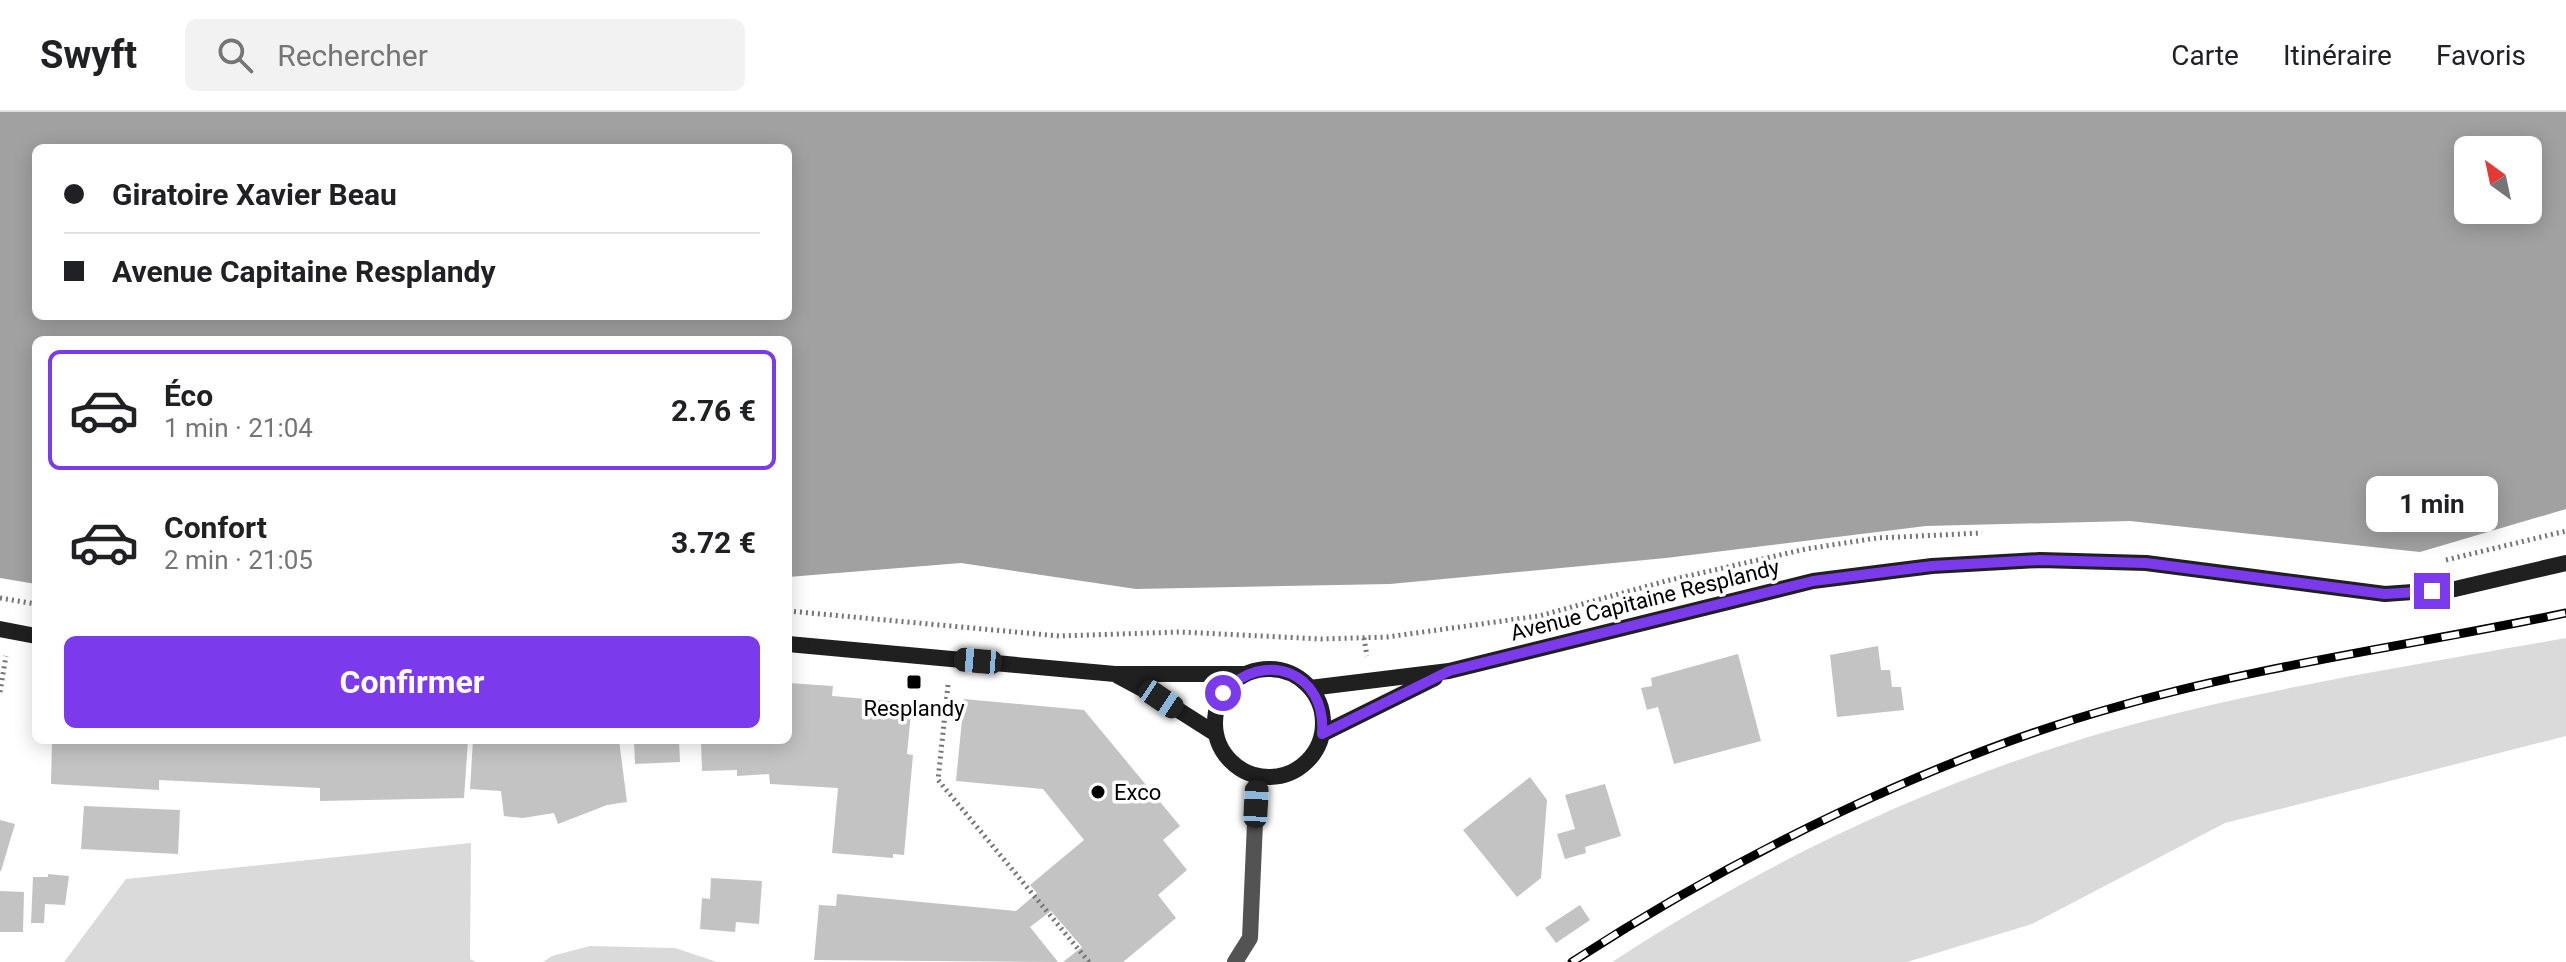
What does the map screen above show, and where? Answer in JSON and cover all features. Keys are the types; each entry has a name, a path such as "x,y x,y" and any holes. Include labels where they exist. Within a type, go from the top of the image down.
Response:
{"main road":[{"name":"Avenue Capitaine Resplandy","path":"1310,688 1449,671 1813,581 1932,566 2040,560 2146,563 2385,594 2455,589 2566,563"},
{"path":"0,629 32,635"},
{"path":"792,644 1115,674 1286,672 1310,688 1321,710 1322,734 1309,759 1286,774 1257,776 1230,761 1216,734 1217,706 1223,693 1244,674"},
{"name":"Avenue Capitaine Resplandy","path":"1322,734 1449,671"},
{"path":"1115,674 1216,734"}],"street":[{"path":"1235,962 1250,938 1257,776"}],"path":[{"path":"0,598 32,603"},
{"path":"792,611 1059,636 1180,632 1322,639 1387,637 1474,627"},
{"path":"946,697 938,780 1089,962"}],"shaded area":[{"path":"0,112 2566,112 2566,509 2420,552 2130,521 1926,526 1666,558 1390,584 1136,589 961,563 792,577 792,336 32,336 32,583 0,578"},
{"path":"2566,638 2566,736 2225,823 2032,924 1907,962 1612,962 1731,890 1855,826 1984,772 2050,749 2227,701"},
{"path":"471,843 470,959 476,962 64,962 126,879"},
{"path":"590,946 675,948 717,962 543,962 552,956"}],"building":[{"path":"1878,646 1881,670 1890,670 1892,687 1901,687 1904,710 1837,717 1830,655"},
{"path":"1738,654 1761,741 1674,764 1658,707 1647,710 1641,688 1652,686 1651,678"},
{"path":"792,683 833,686 832,696 912,703 907,754 913,755 904,855 893,854 893,858 832,853 838,788 770,784 769,774 737,776 737,770 702,771 701,744 792,744"},
{"path":"964,699 1084,710 1180,826 1163,840 1187,870 1158,895 1176,918 1123,962 1063,962 1082,947 1051,911 1030,927 1058,962 814,960 819,905 836,906 837,894 1016,911 1037,893 1030,885 1084,840 1043,789 956,781"},
{"path":"52,744 468,744 464,798 320,801 320,788 159,780 159,790 51,784"},
{"path":"473,744 620,744 627,802 607,805 558,824 554,813 523,818 504,816 501,791 470,789"},
{"path":"634,744 679,744 680,762 635,764"},
{"path":"1530,777 1547,800 1541,878 1517,897 1463,830"},
{"path":"1605,784 1621,836 1585,847 1586,853 1565,859 1557,834 1575,829 1565,795"},
{"path":"84,806 180,810 178,854 81,849"},
{"path":"0,820 15,824 1,871 0,871"},
{"path":"48,874 69,876 65,905 45,904 44,923 31,923 33,877 48,877"},
{"path":"711,878 762,881 759,924 736,922 735,932 700,929 702,898 710,899"},
{"path":"0,891 24,892 23,932 0,932"},
{"path":"1580,905 1590,920 1556,943 1545,928"}],"railway":[{"path":"1572,962 1700,884 1768,848 1838,813 1980,752 2123,705 2178,691 2344,655 2566,613"}],"place":[{"name":"Resplandy","path":"914,682"},
{"name":"Exco","path":"1098,792"}],"route":[{"path":"1223,693 1244,674 1272,669 1286,672 1299,678 1317,698 1323,722 1322,734 1449,671 1813,581 1932,566 2040,560 2146,563 2385,594 2432,591"}]}
